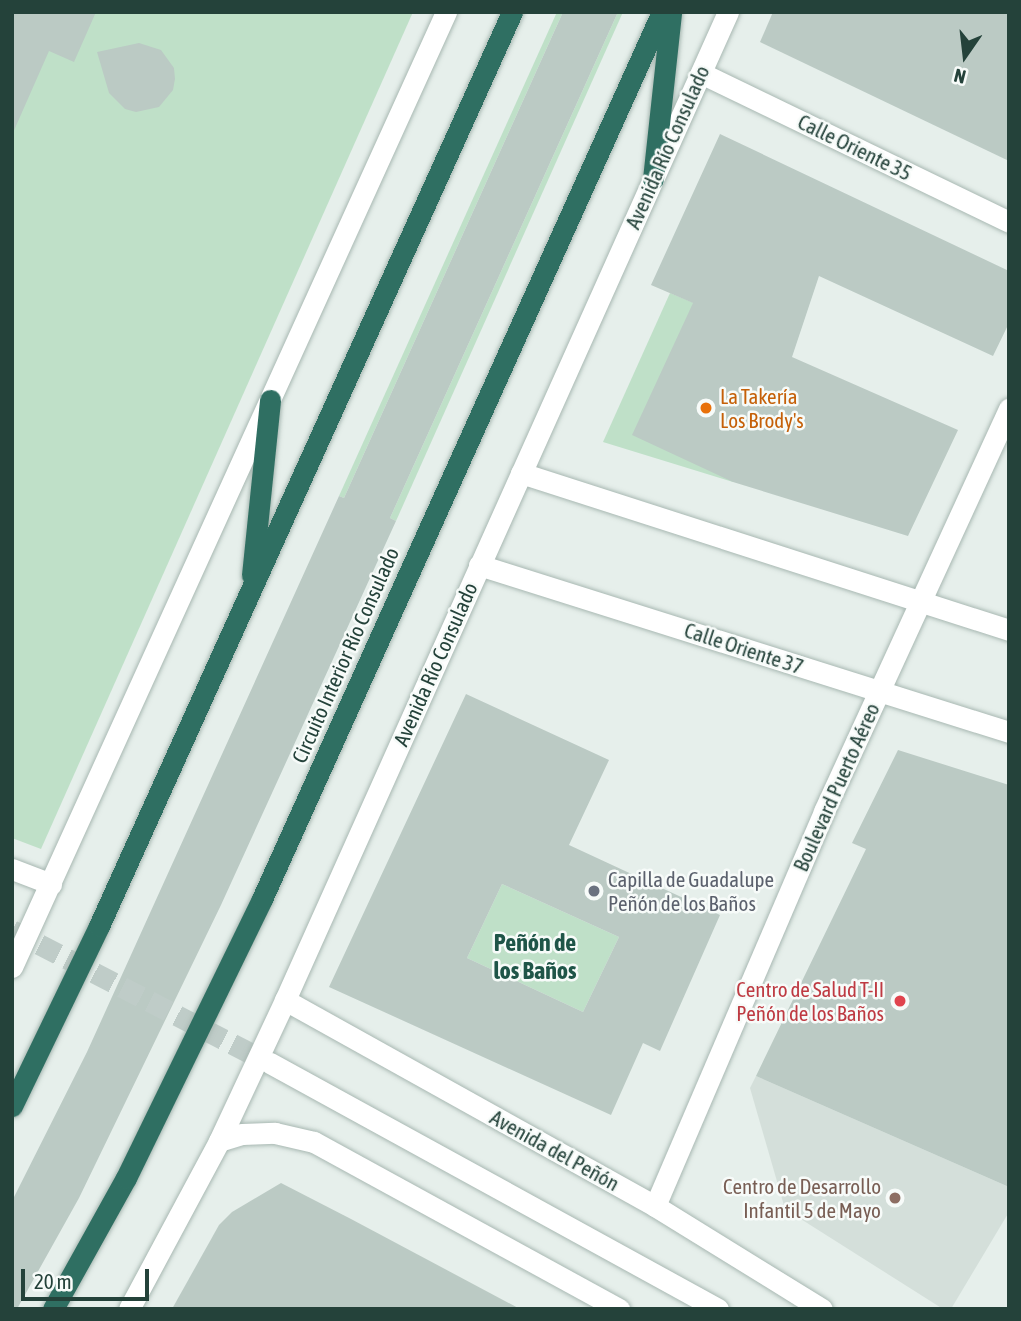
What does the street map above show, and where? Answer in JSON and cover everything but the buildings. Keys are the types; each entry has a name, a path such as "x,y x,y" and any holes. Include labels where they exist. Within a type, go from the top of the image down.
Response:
{"highway":[{"path":"12,1106 94,939 512,12"},
{"name":"Circuito Interior Río Consulado","path":"53,1309 126,1178 256,912 662,12"},
{"path":"653,179 671,12"},
{"path":"249,596 270,400"}],"street":[{"path":"12,967 446,12"},
{"name":"Avenida Río Consulado","path":"129,1309 219,1141 285,1000 728,12"},
{"name":"Calle Oriente 35","path":"701,73 1009,222"},
{"name":"Boulevard Puerto Aéreo","path":"655,1206 792,884 1009,409"},
{"path":"521,473 1009,630"},
{"name":"Calle Oriente 37","path":"479,565 1009,732"},
{"path":"12,869 51,884"},
{"name":"Avenida del Peñón","path":"285,1000 655,1206 822,1309"},
{"path":"270,1063 718,1309"},
{"path":"219,1141 242,1134 275,1133 314,1142 619,1309"}],"shaded area":[{"name":"Centro de Desarrollo Infantil 5 de Mayo","path":"756,1076 1009,1187 1009,1212 951,1309 943,1309 785,1209 750,1088"}],"green space":[{"path":"12,12 413,12 41,849 12,838"},
{"path":"557,12 563,12 344,498 339,496"},
{"path":"618,12 623,12 396,521 390,518"},
{"path":"670,293 694,303 733,482 603,442"},
{"path":"502,884 619,937 583,1012 467,958"}],"tunnel":[{"path":"12,930 270,1063"}],"place":[{"name":"La Takería Los Brody's","path":"706,408"},
{"name":"Capilla de Guadalupe Peñón de los Baños","path":"594,891"},
{"name":"Centro de Salud T-II Peñón de los Baños","path":"900,1001"},
{"name":"Centro de Desarrollo Infantil 5 de Mayo","path":"895,1198"}],"district":[{"name":"Peñón de los Baños","path":"535,957"}]}
